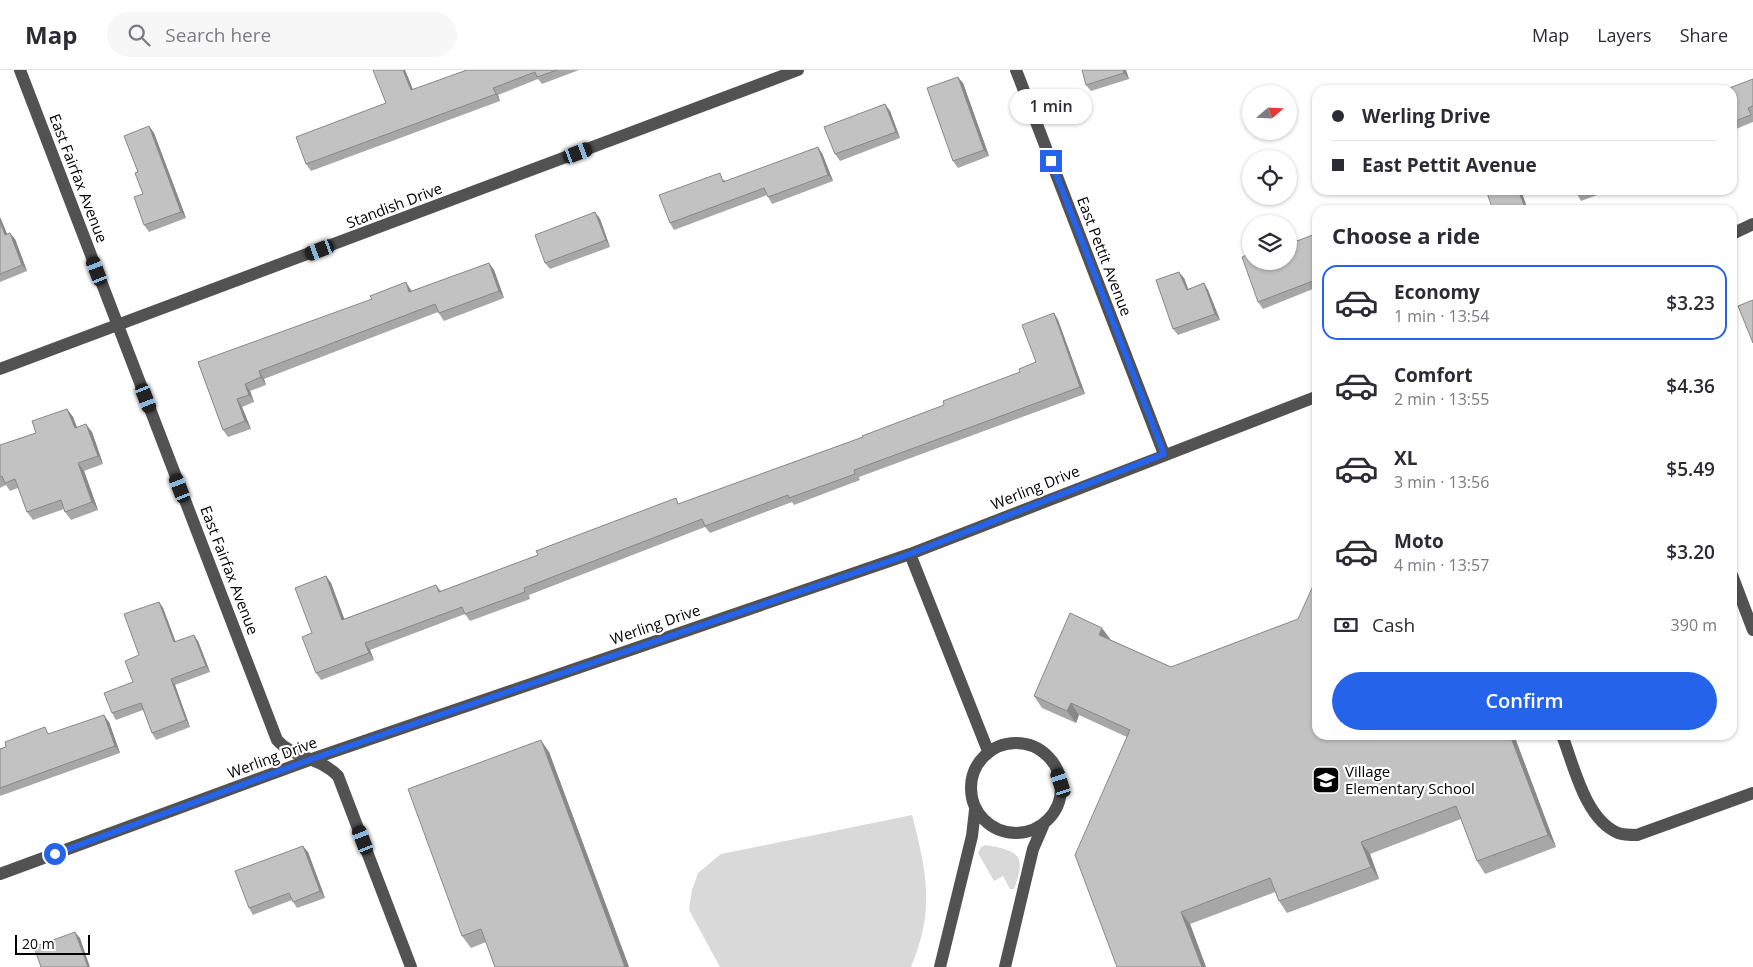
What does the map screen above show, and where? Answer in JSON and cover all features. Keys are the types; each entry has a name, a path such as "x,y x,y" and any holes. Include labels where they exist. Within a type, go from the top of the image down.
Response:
{"street":[{"name":"East Fairfax Avenue","path":"20,70 277,740 294,755 312,759 330,768 338,776 411,967"},
{"name":"Standish Drive","path":"0,369 798,70"},
{"name":"East Pettit Avenue","path":"1016,70 1164,454"},
{"path":"1737,232 1753,224"},
{"name":"Werling Drive","path":"0,874 312,759 910,554 1312,398"},
{"path":"910,554 988,751"},
{"path":"1737,582 1748,599 1753,630"},
{"path":"1564,740 1591,810 1603,824 1619,833 1637,835 1753,793"},
{"path":"1005,967 1033,849 1043,826 1054,814 1060,799 1061,783 1056,767 1046,754 1032,746 1018,743 1003,744 988,751 977,764 971,778 970,794 975,810 985,822 999,831 1012,834 1028,833 1043,826"},
{"path":"940,967 972,836 975,810"}],"shaded area":[{"path":"912,815 925,874 926,909 919,946 911,967 720,967 689,910 692,890 698,873 721,854"},
{"path":"986,845 1006,850 1017,856 1020,862 1020,869 1014,889 1010,889 1003,876 994,881 978,853 981,847"}],"building":[{"path":"373,70 403,70 411,90 467,70 557,70 537,77 535,72 493,88 496,94 306,164 296,137 386,103"},
{"path":"1082,70 1123,70 1124,73 1086,85"},
{"path":"958,77 984,150 953,161 927,88"},
{"path":"1753,79 1753,106 1748,108 1751,115 1737,120 1737,85"},
{"path":"885,104 896,132 835,154 824,127"},
{"path":"149,126 181,212 144,225 134,197 143,194 135,173 138,172 124,136"},
{"path":"818,147 828,175 768,197 764,188 670,223 659,195 720,173 723,182"},
{"path":"1488,195 1520,195 1524,205 1491,205"},
{"path":"595,212 606,240 545,263 535,235"},
{"path":"0,222 5,235 10,233 22,265 0,274"},
{"path":"1312,235 1312,281 1258,302 1247,270 1297,270 1297,241"},
{"path":"489,263 499,291 439,313 435,304 259,371 261,377 245,384 249,395 237,399 245,421 223,430 198,362 372,299 370,296 406,282 409,292"},
{"path":"1179,272 1187,290 1204,283 1215,314 1173,329 1156,280"},
{"path":"1753,300 1753,343 1738,306"},
{"path":"1054,313 1080,387 854,470 855,474 789,498 788,495 705,526 702,519 524,588 525,592 465,614 462,607 365,643 369,653 316,673 302,637 312,633 295,588 326,576 342,620 436,585 439,592 538,555 536,551 676,498 678,504 863,437 944,405 943,401 1020,372 1019,369 1036,362 1022,325"},
{"path":"67,409 75,428 86,424 98,456 78,463 92,502 65,512 61,500 27,512 15,479 5,483 2,476 0,477 0,445 36,433 32,421"},
{"name":"Village Elementary School","path":"1312,588 1312,740 1512,740 1548,835 1477,861 1456,806 1361,842 1371,867 1279,901 1270,878 1181,912 1202,967 1117,967 1075,855 1130,730 1071,703 1067,711 1034,696 1070,613 1102,628 1099,635 1171,667 1298,619"},
{"path":"159,602 174,642 194,635 206,666 171,679 186,720 152,733 141,703 112,713 104,693 133,682 125,661 139,655 124,614"},
{"path":"104,715 115,746 0,788 0,749 6,747 5,742 45,727 48,734"},
{"path":"541,740 625,967 495,967 481,929 462,936 408,789"},
{"path":"303,846 320,891 293,902 289,893 249,908 235,871"},
{"path":"75,932 88,967 41,967 34,947"}],"place":[{"name":"Village Elementary School","path":"1326,780"}],"route":[{"path":"55,854 312,759 910,554 1164,454 1051,161"}]}
